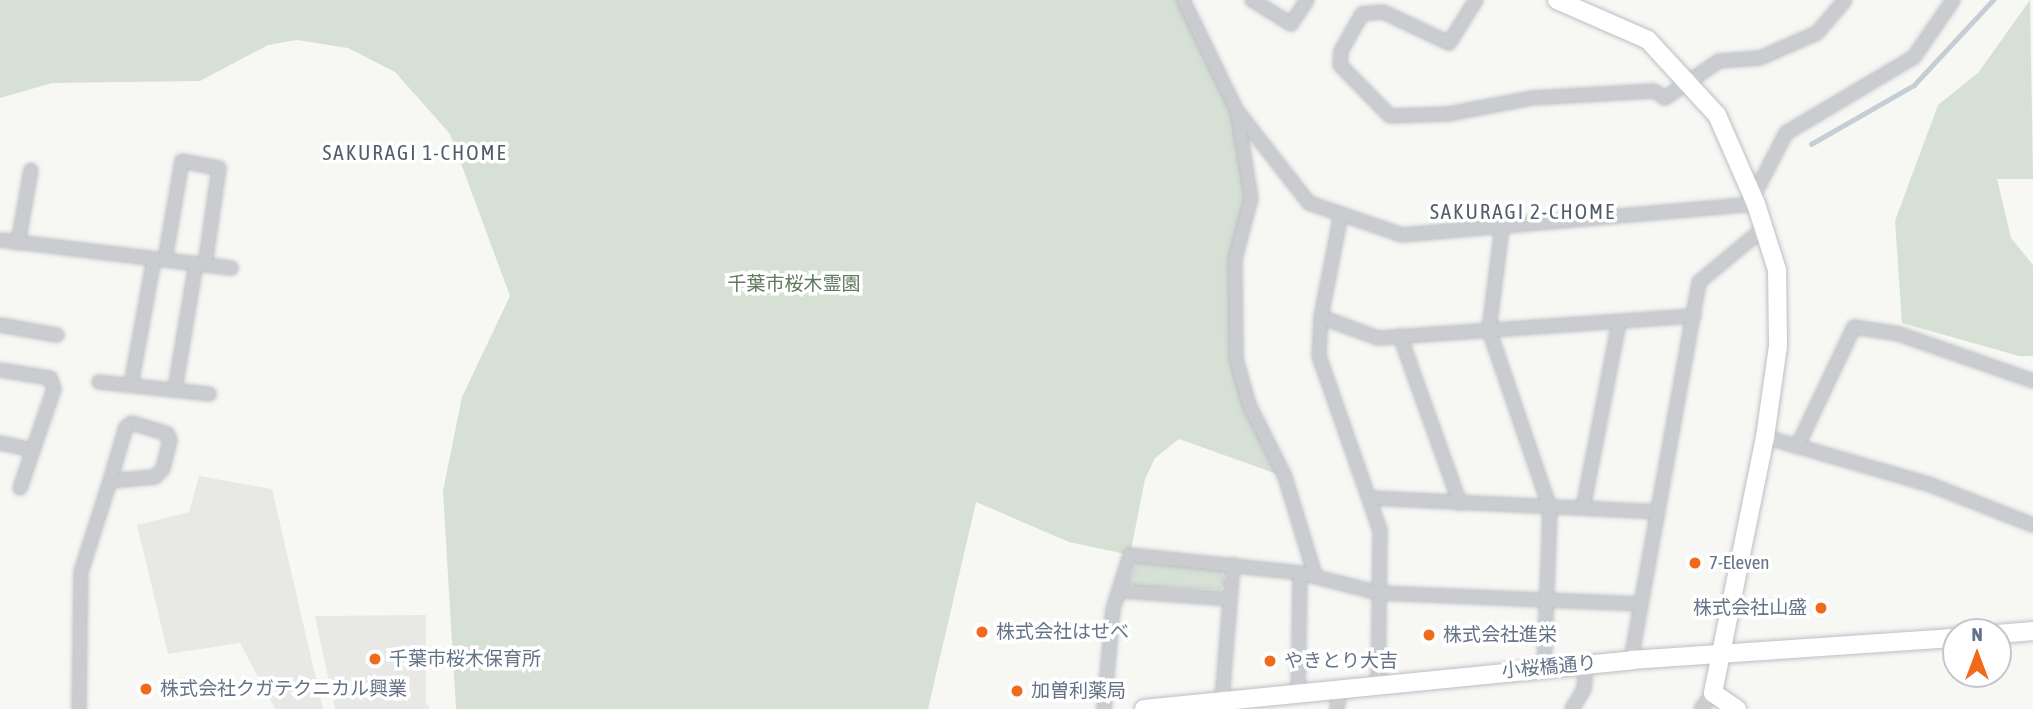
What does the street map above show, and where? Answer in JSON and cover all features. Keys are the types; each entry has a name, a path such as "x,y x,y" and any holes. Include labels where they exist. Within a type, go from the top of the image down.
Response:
{"street":[{"path":"1183,0 1237,111 1308,203 1402,235 1755,201"},
{"path":"1252,0 1291,24 1307,0"},
{"path":"1476,0 1448,43 1372,10 1362,14 1346,42 1340,65 1390,116 1448,114 1532,98 1654,91 1665,98 1686,80 1719,61 1760,58 1817,33 1845,0"},
{"path":"1557,0 1648,40 1717,115 1755,201 1777,270 1778,346 1765,437 1713,693 1701,709"},
{"path":"1755,201 1786,132 1914,57 1954,0"},
{"path":"1237,111 1251,198 1236,259 1236,359 1249,404 1285,477 1315,575"},
{"path":"131,385 182,161 219,168 175,390"},
{"path":"19,243 30,170"},
{"path":"1341,214 1321,317 1319,356 1372,498 1380,530 1378,682"},
{"path":"1502,227 1489,330 1550,508 1544,668"},
{"path":"1631,660 1655,512 1699,282 1764,228"},
{"path":"0,240 231,268"},
{"path":"1321,317 1378,338 1694,316"},
{"path":"1583,508 1619,323"},
{"path":"0,325 57,335"},
{"path":"1797,447 1854,327 1899,334 2033,381"},
{"path":"1400,336 1460,504"},
{"path":"0,370 54,383 20,488"},
{"path":"99,382 209,394"},
{"path":"79,709 81,572 110,481 132,423 167,434 170,440 163,469 155,477 110,481"},
{"path":"1765,437 1931,485 2033,526"},
{"path":"0,443 33,450"},
{"path":"1372,498 1655,512"},
{"path":"1104,709 1119,591 1130,555 1233,564 1315,575 1379,593 1641,604"},
{"path":"1222,700 1233,564"},
{"path":"1298,693 1300,573"},
{"path":"1119,591 1230,599"},
{"path":"2012,633 2033,631"},
{"name":"小桜橋通り","path":"1144,709 1203,706 1222,700 1378,682 1631,660 1942,639"},
{"path":"1572,709 1584,689 1586,664"},
{"path":"1337,709 1339,688"},
{"path":"1713,693 1737,709"}],"shaded area":[{"path":"199,476 272,489 323,709 275,709 240,643 168,654 137,525 189,512"},
{"name":"千葉市桜木保育所","path":"426,615 426,702 430,709 335,709 315,616"}],"green space":[{"name":"千葉市桜木霊園","path":"0,0 1183,0 1237,111 1251,198 1235,259 1236,359 1285,477 1179,439 1155,458 1145,479 1130,555 1069,542 976,502 928,709 456,709 443,491 462,397 510,296 450,134 395,72 348,48 297,40 268,45 200,81 52,83 0,98"},
{"path":"2030,0 2033,179 1997,179 2011,238 2033,265 2033,356 2019,356 1902,323 1895,221 1938,105 1978,73"},
{"path":"1138,560 1221,566 1225,584 1220,590 1135,586 1129,582"}],"waterway":[{"path":"1811,144 1914,85 1993,0"}],"place":[{"name":"7-Eleven","path":"1695,563"},
{"name":"株式会社山盛","path":"1821,608"},
{"name":"株式会社はせべ","path":"982,632"},
{"name":"株式会社進栄","path":"1429,635"},
{"name":"千葉市桜木保育所","path":"375,659"},
{"name":"やきとり大吉","path":"1270,661"},
{"name":"株式会社クガテクニカル興業","path":"146,689"},
{"name":"加曽利薬局","path":"1017,691"}],"district":[{"name":"SAKURAGI 1-CHOME","path":"415,152"},
{"name":"SAKURAGI 2-CHOME","path":"1523,211"}]}
